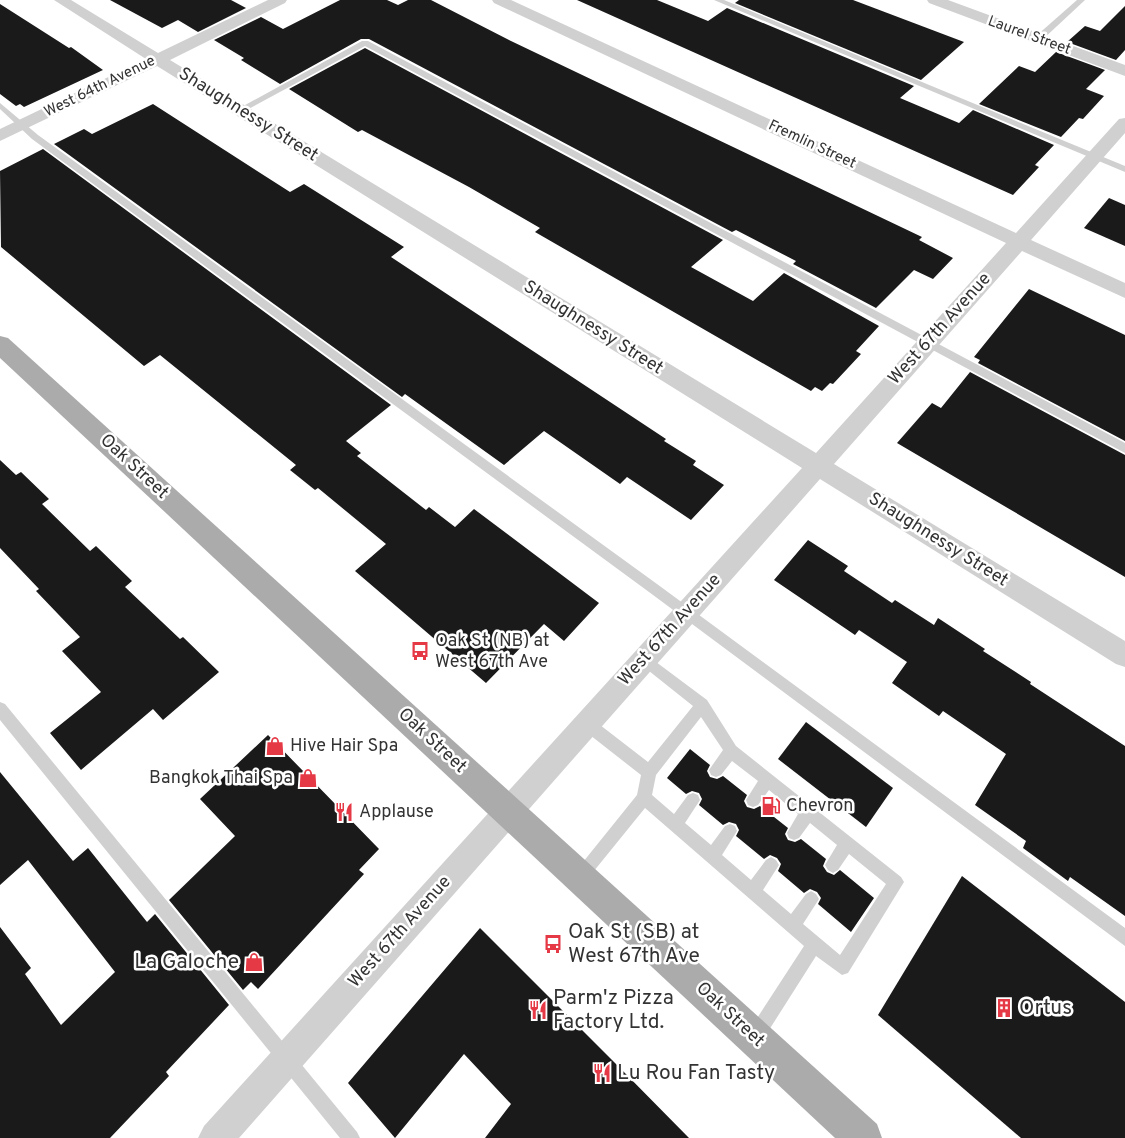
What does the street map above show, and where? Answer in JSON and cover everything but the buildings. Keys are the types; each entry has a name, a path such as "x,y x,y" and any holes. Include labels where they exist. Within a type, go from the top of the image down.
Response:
{"main road":[{"name":"Oak Street","path":"0,344 864,1138"}],"street":[{"name":"Shaughnessy Street","path":"61,0 1125,656"},
{"name":"West 64th Avenue","path":"0,136 280,0"},
{"name":"Fremlin Street","path":"499,0 1125,291"},
{"name":"Laurel Street","path":"934,0 1125,71"},
{"name":"West 67th Avenue","path":"216,1138 685,612 1125,123"}],"lane":[{"path":"718,0 1125,169"},
{"path":"1038,39 1081,0"},
{"path":"240,110 366,43 1125,448"},
{"path":"0,105 35,137 685,612 1125,938"},
{"path":"644,659 702,706 731,751 896,882 842,967 644,798"},
{"path":"580,877 644,798 649,772 702,706"},
{"path":"0,709 351,1138"},
{"path":"586,723 649,772"},
{"path":"716,770 731,751"},
{"path":"753,800 767,781"},
{"path":"675,824 693,800"},
{"path":"794,833 808,812"},
{"path":"712,856 730,831"},
{"path":"833,865 847,843"},
{"path":"753,891 770,865"},
{"path":"793,925 811,899"},
{"path":"754,1037 814,944"}],"place":[{"name":"Oak St (NB) at West 67th Ave","path":"420,651"},
{"name":"Hive Hair Spa","path":"275,746"},
{"name":"Bangkok Thai Spa","path":"308,778"},
{"name":"Chevron","path":"771,806"},
{"name":"Applause","path":"344,812"},
{"name":"Oak St (SB) at West 67th Ave","path":"553,944"},
{"name":"La Galoche","path":"254,962"},
{"name":"Ortus","path":"1004,1008"},
{"name":"Parm'z Pizza Factory Ltd.","path":"538,1010"},
{"name":"Lu Rou Fan Tasty","path":"602,1073"}]}
